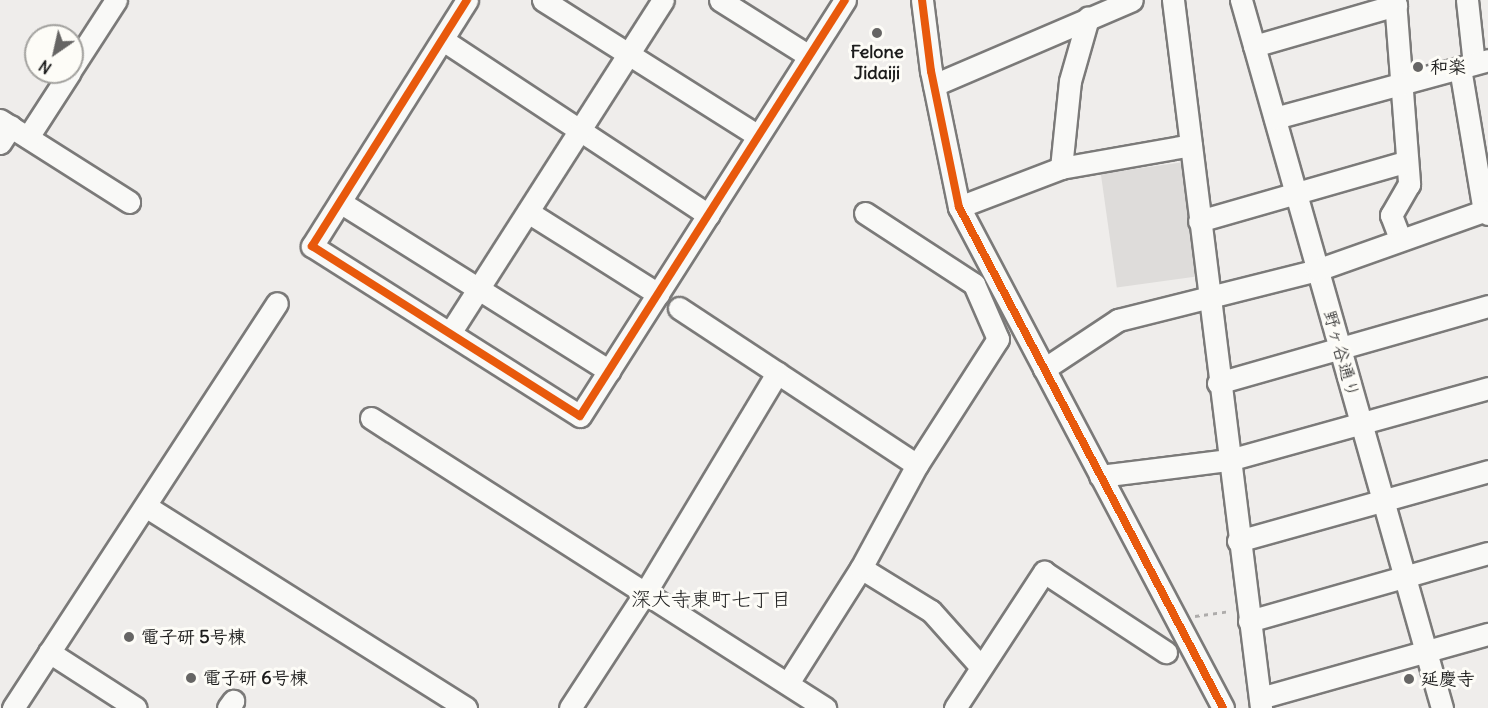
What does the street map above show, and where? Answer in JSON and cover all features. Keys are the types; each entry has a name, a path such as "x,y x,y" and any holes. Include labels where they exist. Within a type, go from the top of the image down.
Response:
{"street":[{"path":"84,50 116,0"},
{"path":"467,0 312,246 580,416 845,0"},
{"path":"543,0 758,136"},
{"path":"450,333 663,0"},
{"path":"720,0 809,56"},
{"path":"922,0 934,85 959,207 1222,708"},
{"path":"934,85 1132,0"},
{"path":"1173,0 1248,614 1270,702 1488,634"},
{"name":"野ヶ谷通り","path":"1241,0 1442,708"},
{"path":"1044,369 1118,320 1209,300 1317,270 1400,239 1486,212 1467,0"},
{"path":"1254,46 1396,2 1403,86 1405,162 1409,184 1390,215 1400,239"},
{"path":"1061,168 1071,81 1088,18"},
{"path":"443,40 708,216"},
{"path":"1275,118 1403,86 1474,64"},
{"path":"57,84 9,132 129,202"},
{"path":"959,207 1061,168 1191,145"},
{"path":"1199,220 1405,162"},
{"path":"340,202 609,371"},
{"path":"528,212 658,294"},
{"path":"788,683 861,567 917,465 998,339 974,284 865,213"},
{"path":"13,708 147,507 277,303"},
{"path":"1218,383 1488,306"},
{"path":"679,308 917,465"},
{"path":"570,708 645,593 777,373"},
{"path":"1100,476 1229,460 1488,388"},
{"path":"371,418 825,708"},
{"path":"1238,541 1488,471"},
{"path":"147,507 466,708"},
{"path":"1248,614 1406,576 1488,553"},
{"path":"861,567 931,611 981,667"},
{"path":"955,708 1044,572 1167,652"},
{"path":"49,652 136,708"}],"path":[{"path":"1175,619 1248,614"}],"shaded area":[{"path":"1184,162 1200,276 1117,288 1101,174"}],"cycle path":[{"path":"467,0 312,246 580,416 845,0"},
{"path":"922,0 931,71 959,207 1223,708"}],"place":[{"name":"Felone Jidaiji","path":"877,33"},
{"name":"和楽","path":"1418,67"},
{"name":"電子研 5号棟","path":"129,637"},
{"name":"電子研 6号棟","path":"191,678"},
{"name":"延慶寺","path":"1409,679"}],"district":[{"name":"深大寺東町七丁目","path":"711,598"}]}
